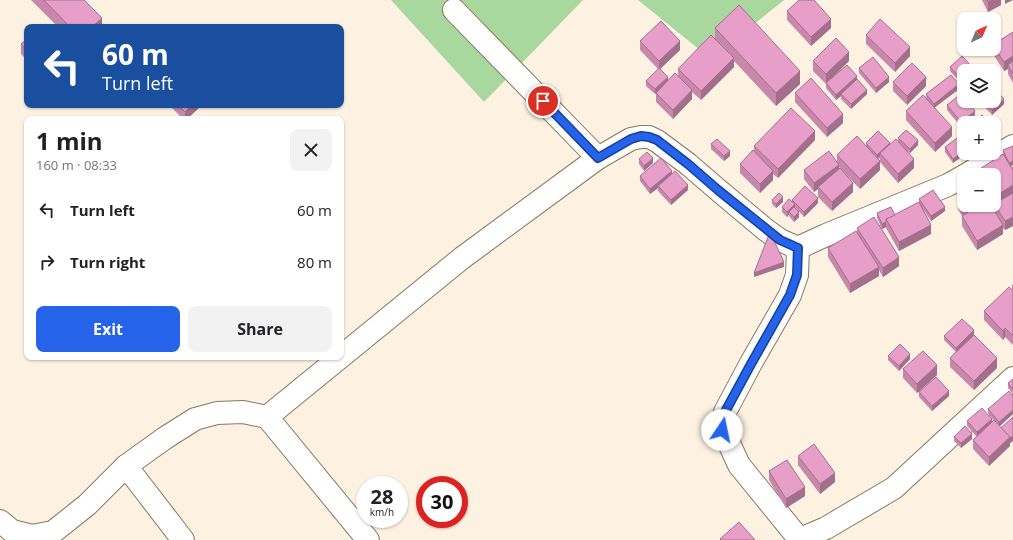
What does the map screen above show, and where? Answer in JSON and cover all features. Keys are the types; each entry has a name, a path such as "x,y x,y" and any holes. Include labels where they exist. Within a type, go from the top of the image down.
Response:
{"street":[{"path":"454,10 598,158"},
{"path":"344,354 462,258 598,158 631,139 641,136 657,140 780,240 798,248 957,180"},
{"path":"978,168 1013,146"},
{"path":"798,248 797,275 790,295 725,412 722,430 739,465 799,540 826,528 894,488 1013,378"},
{"path":"267,417 337,360"},
{"path":"0,521 12,531 32,536 53,532 87,505 126,466 195,419 218,413 243,412 267,417 368,540"},
{"path":"126,466 183,540"}],"green space":[{"path":"391,0 583,0 484,102"},
{"path":"638,0 784,0 711,59"}],"building":[{"path":"44,0 84,0 102,18 95,24 67,24"},
{"path":"799,0 814,0 831,19 811,37 787,11"},
{"path":"739,5 800,71 776,93 715,28"},
{"path":"880,19 910,47 895,63 866,35"},
{"path":"661,21 680,41 659,61 640,41"},
{"path":"1013,32 1013,56 1004,62 1000,56 1001,40"},
{"path":"711,35 734,58 701,91 678,69"},
{"path":"836,38 849,52 826,74 813,61"},
{"path":"962,56 969,64 957,64 957,74 950,67"},
{"path":"873,57 889,77 876,88 859,68"},
{"path":"1013,61 1013,74 1008,65"},
{"path":"912,63 926,77 907,96 893,82"},
{"path":"847,65 857,76 836,95 826,83"},
{"path":"659,68 668,77 655,89 646,81"},
{"path":"675,73 692,90 673,110 656,93"},
{"path":"951,75 957,82 957,86 934,104 926,94"},
{"path":"811,78 843,114 827,128 795,93"},
{"path":"857,79 867,90 851,104 841,94"},
{"path":"923,95 952,127 935,143 906,111"},
{"path":"957,97 957,108 973,108 975,111 969,116 957,117 947,105"},
{"path":"181,108 189,108 185,112"},
{"path":"791,108 815,131 778,169 754,146"},
{"path":"906,130 918,140 910,149 898,138"},
{"path":"878,131 890,143 877,155 866,143"},
{"path":"857,136 880,161 860,179 837,155"},
{"path":"957,138 957,156 953,159 945,147"},
{"path":"717,139 730,151 724,156 711,144"},
{"path":"896,139 914,159 898,174 880,153"},
{"path":"1013,146 1013,161 1009,163 1003,150"},
{"path":"753,150 773,171 760,184 740,164"},
{"path":"829,151 839,165 814,183 804,170"},
{"path":"647,152 653,158 644,166 639,159"},
{"path":"1003,154 1013,170 1013,185 1001,193 1001,168 981,168 994,160 1001,160 1001,155"},
{"path":"661,158 672,171 650,189 640,176"},
{"path":"840,168 853,183 832,202 818,187"},
{"path":"675,171 688,185 671,200 658,186"},
{"path":"805,186 818,198 804,212 792,200"},
{"path":"933,190 945,207 931,216 919,199"},
{"path":"779,193 783,197 776,204 772,200"},
{"path":"1013,193 1013,217 1005,221 999,212 1001,212 1001,200"},
{"path":"789,199 795,204 787,212 782,207"},
{"path":"919,202 931,225 899,242 886,219"},
{"path":"794,207 799,212 794,217 789,212"},
{"path":"891,207 895,215 886,219 886,222 882,224 877,213"},
{"path":"969,212 995,212 1003,225 977,241 962,216"},
{"path":"874,217 899,257 883,268 857,228"},
{"path":"856,231 879,267 850,284 828,248"},
{"path":"770,232 784,262 754,273"},
{"path":"1009,287 1013,291 1013,336 1005,328 1003,331 984,311"},
{"path":"962,319 974,330 956,348 944,336"},
{"path":"974,335 997,358 974,381 950,358"},
{"path":"900,344 910,354 899,366 888,356"},
{"path":"923,351 937,365 917,384 903,369"},
{"path":"936,377 949,391 932,406 919,392"},
{"path":"1013,379 1013,389 1008,383"},
{"path":"1009,391 1013,396 1013,410 999,422 988,409"},
{"path":"982,408 992,419 977,432 967,421"},
{"path":"1013,417 1013,436 1010,438 1001,428"},
{"path":"994,420 1010,437 989,457 973,440"},
{"path":"965,426 972,434 961,443 954,437"},
{"path":"814,444 835,473 820,484 798,456"},
{"path":"787,460 805,487 786,499 769,471"},
{"path":"739,522 755,540 720,539"}],"route":[{"path":"543,101 598,158 631,139 641,136 657,140 688,164 766,230 780,240 798,248 797,275 790,295 725,412 722,430"}]}
